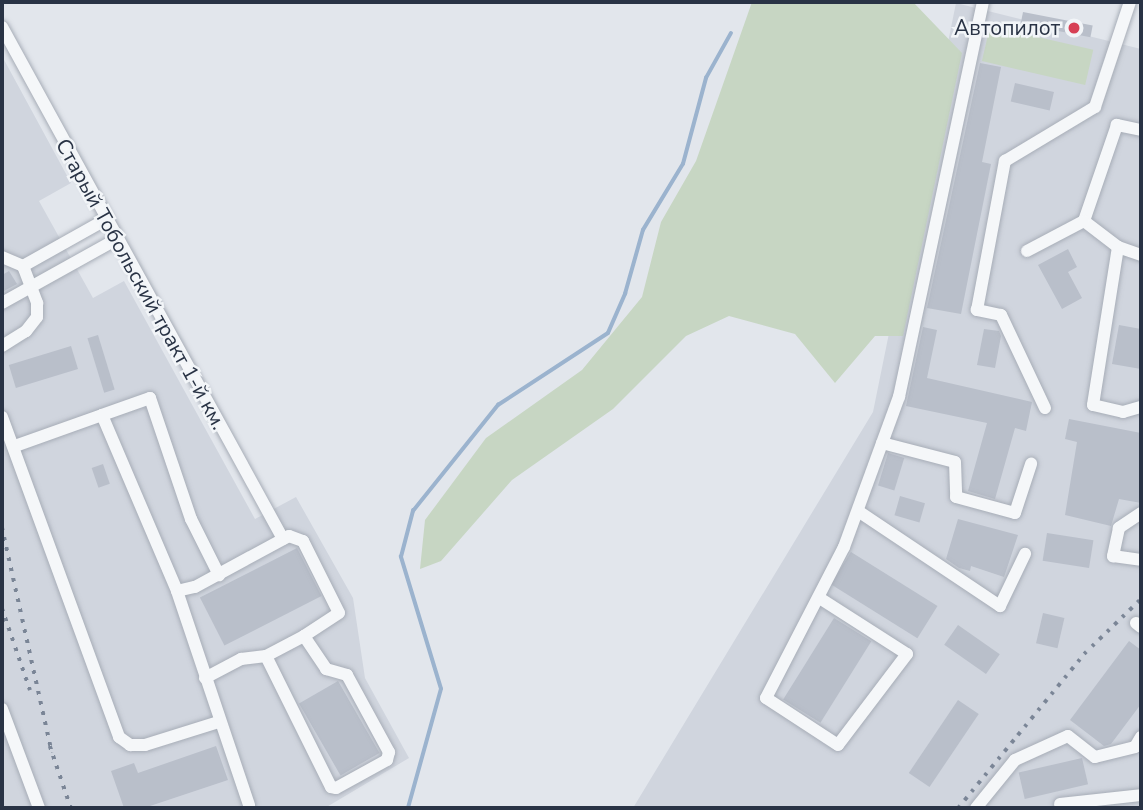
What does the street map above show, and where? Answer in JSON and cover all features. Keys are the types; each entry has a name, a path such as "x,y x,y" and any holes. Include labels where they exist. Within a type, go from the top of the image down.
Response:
{"lane":[{"path":"821,599 907,654 838,745 766,698 821,599 858,511 899,397 983,2"},
{"path":"1045,408 1001,315 976,310 1005,160 1095,107 1130,2"},
{"name":"Старый Тобольский тракт 1-й км.","path":"2,27 115,240 283,539"},
{"path":"1027,251 1084,221 1116,125 1141,131"},
{"path":"23,266 105,220"},
{"path":"1084,221 1118,247 1141,255"},
{"path":"2,303 115,240"},
{"path":"1118,247 1093,405 1123,412 1141,407"},
{"path":"2,257 23,266 34,286 37,317 26,331 2,346"},
{"path":"15,446 150,398 191,519 219,575"},
{"path":"102,415 177,592 249,805"},
{"path":"2,416 119,737 130,745 145,745 219,722"},
{"path":"883,443 955,462 956,497 1015,513 1031,464"},
{"path":"858,511 1000,606 1025,554"},
{"path":"1141,513 1119,528 1113,555 1141,560"},
{"path":"177,592 219,575 283,539 297,536 303,541 339,606 335,619 304,636 266,656 241,659 205,678"},
{"path":"266,656 331,788 387,760 388,752 347,675 326,669 304,636"},
{"path":"2,709 38,808"},
{"path":"976,808 1015,760 1069,736 1095,757 1135,747 1141,737"},
{"path":"1060,804 1141,795"}],"shaded area":[{"path":"956,3 1141,49 1141,808 633,808 873,412"},
{"path":"2,56 71,183 39,201 93,298 124,281 255,519 296,497 353,598 365,678 409,758 325,808 2,808"}],"green space":[{"path":"752,2 913,2 962,53 903,336 875,336 835,383 795,334 729,316 686,336 613,409 512,480 441,561 420,569 425,520 486,438 582,370 642,297 661,222 696,161"},
{"path":"990,26 1093,50 1085,85 982,61"}],"building":[{"path":"1023,12 1093,26 1090,37 1021,24"},
{"path":"980,63 1001,67 982,162 991,164 961,314 927,308"},
{"path":"1015,83 1054,92 1050,111 1011,102"},
{"path":"1068,249 1077,267 1068,272 1082,298 1062,309 1038,265"},
{"path":"9,271 17,284 2,292 2,275"},
{"path":"1119,325 1141,329 1141,369 1112,364"},
{"path":"923,327 937,330 927,378 1032,402 1026,431 1015,428 995,499 968,491 987,423 906,406"},
{"path":"984,329 999,331 1001,336 995,368 977,365"},
{"path":"98,335 115,390 104,393 87,338"},
{"path":"71,346 78,369 16,388 9,365"},
{"path":"1069,419 1141,433 1141,503 1119,499 1111,526 1065,515 1077,442 1065,439"},
{"path":"888,453 904,458 894,490 878,486"},
{"path":"103,464 110,484 98,488 92,468"},
{"path":"900,496 925,503 919,522 894,515"},
{"path":"958,519 1018,535 1004,577 971,566 970,571 959,568 946,559"},
{"path":"1047,533 1093,540 1089,568 1043,561"},
{"path":"297,548 322,596 224,646 200,597"},
{"path":"851,552 938,606 917,638 831,584"},
{"path":"1043,613 1064,618 1057,648 1036,643"},
{"path":"834,618 871,641 820,723 783,699"},
{"path":"958,625 1000,654 986,674 944,645"},
{"path":"1129,641 1141,650 1141,704 1111,744 1104,746 1070,720"},
{"path":"338,681 380,753 341,775 299,704"},
{"path":"958,700 979,714 930,787 909,773"},
{"path":"216,746 228,780 144,808 124,808 111,771 134,763 138,773"},
{"path":"1082,758 1088,784 1025,799 1019,773"}],"waterway":[{"path":"408,808 441,689 401,557 413,511 498,405 608,333 625,294 643,230 683,164 706,78 731,33"}],"railway":[{"path":"2,527 52,753"},
{"path":"958,808 1084,654 1141,599"},
{"path":"2,608 30,690"},
{"path":"50,746 71,808"}],"place":[{"name":"Автопилот","path":"1074,28"}]}
